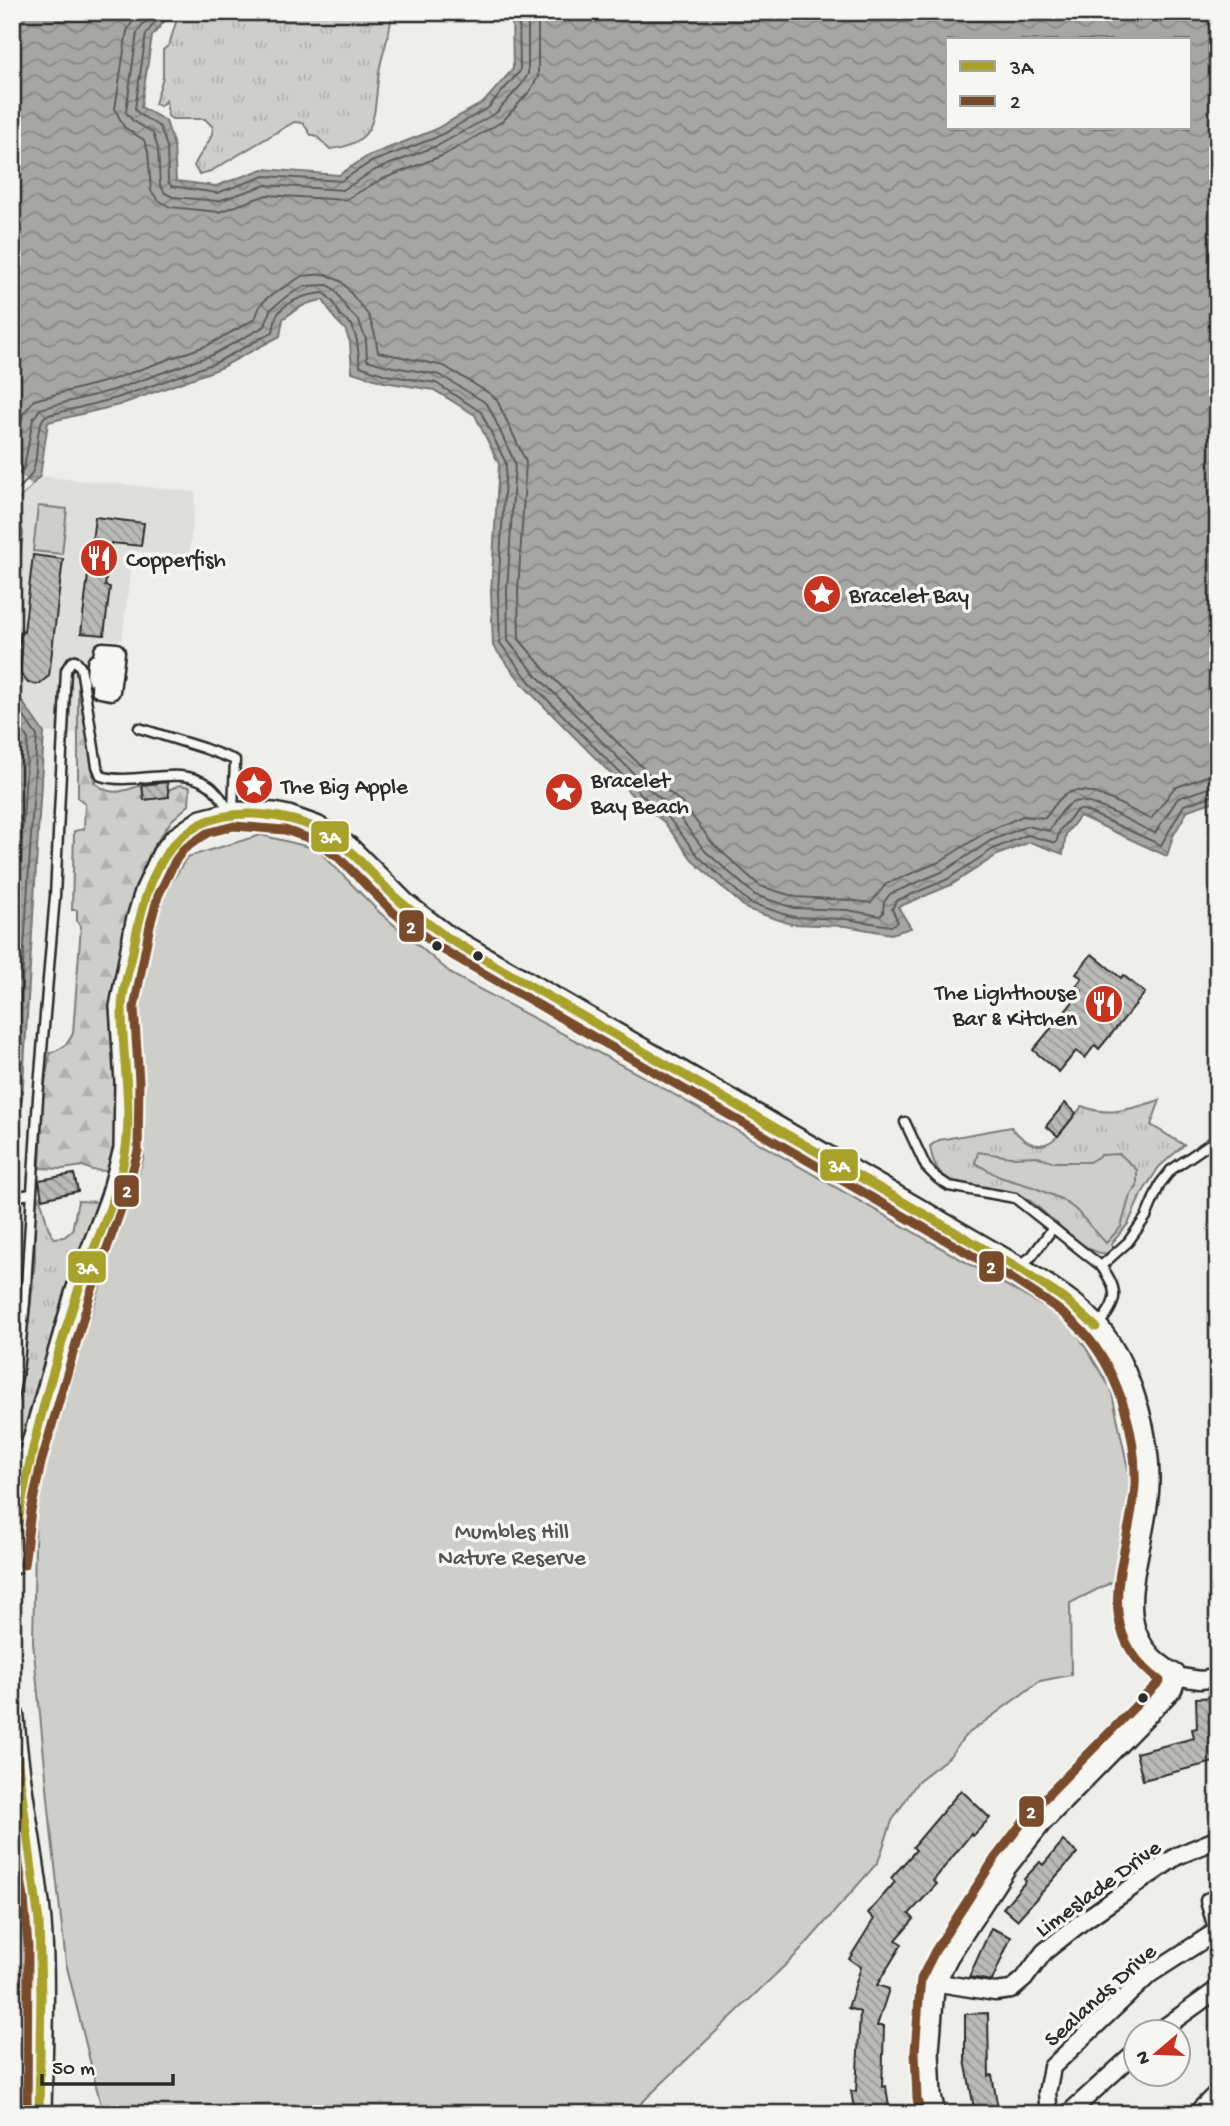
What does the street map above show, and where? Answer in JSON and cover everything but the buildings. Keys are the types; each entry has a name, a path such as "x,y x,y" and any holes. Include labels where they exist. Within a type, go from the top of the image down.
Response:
{"street":[{"path":"12,1563 29,1460 78,1291 113,1197 126,1149 127,1082 122,1007 138,922 155,873 176,840 202,822 233,814 274,815 316,828 347,848 403,904 446,937 1017,1268 1066,1300 1096,1327 1111,1349 1124,1376 1145,1446 1145,1513 1128,1599 1132,1630 1137,1642 1152,1662 1174,1676 1218,1678"},
{"path":"933,2114 929,2096 927,2051 933,1982 946,1956 1024,1839 1170,1688 1174,1676"},
{"path":"12,1717 16,1767 36,1890 40,1955 39,2114"},
{"name":"Limeslade Drive","path":"933,1982 995,1992 1011,1990 1024,1979 1044,1952 1083,1921 1177,1856 1218,1839"},
{"name":"Sealands Drive","path":"1049,2114 1047,2093 1052,2067 1150,1974 1218,1931 1209,1901"},
{"path":"1176,2018 1218,1989"},
{"path":"1068,2114 1122,2065"},
{"path":"1196,2114 1218,2092"}],"lane":[{"path":"12,1403 19,1371 56,883 66,670 71,662 75,660 81,668 97,766 101,776 115,780 155,775 184,776 210,786 233,814"},
{"path":"139,729 235,760 233,814"},
{"path":"905,1122 926,1167 937,1178 950,1186 1015,1198 1101,1266 1111,1279 1116,1296 1108,1314 1096,1327"},
{"path":"1101,1266 1128,1242 1146,1217 1160,1184 1171,1170 1218,1138"},
{"path":"12,1197 32,1194"},
{"path":"1017,1268 1032,1256 1053,1228"},
{"path":"12,1931 16,1941 40,1955"}],"shaded area":[{"path":"40,476 196,492 189,557 133,551 122,640 100,638 93,679 78,679 77,733 44,733 12,687 15,503"}],"green space":[{"path":"191,12 392,12 379,72 374,112 366,133 347,146 330,149 315,135 311,135 303,123 294,122 211,171 199,174 194,166 211,137 213,127 205,119 172,119 168,116 166,100 160,106 155,104 163,77 163,50 169,45 177,19"},
{"path":"38,506 67,509 62,554 33,551"},
{"path":"78,679 94,782 111,792 142,785 144,800 169,797 168,790 180,785 190,787 189,805 172,820 152,849 143,869 118,1049 115,1169 106,1171 83,1166 40,1168 43,1096 50,1053 64,1046 73,1033 81,926 77,921 77,910 72,910 74,831 84,829 85,803 78,798"},
{"name":"Mumbles Hill Nature Reserve","path":"261,835 317,849 379,912 453,975 642,1076 1070,1322 1111,1389 1130,1478 1118,1579 1070,1603 1071,1675 1040,1681 965,1736 949,1757 918,1781 892,1821 878,1862 799,1952 630,2114 103,2114 66,1963 52,1839 33,1642 36,1498 84,1335 144,1157 137,1010 162,898 187,857"},
{"path":"1160,1100 1151,1125 1184,1145 1159,1167 1141,1195 1128,1224 1111,1244 1117,1250 1107,1254 1084,1246 1029,1200 999,1190 969,1187 944,1177 935,1165 930,1146 939,1140 1011,1127 1033,1144 1042,1145 1059,1135 1082,1106 1092,1110 1111,1111 1131,1109"},
{"path":"978,1152 1011,1157 1036,1156 1054,1162 1089,1162 1101,1155 1120,1154 1137,1170 1137,1187 1130,1195 1121,1227 1106,1243 1075,1209 1061,1199 1000,1177 975,1163"},
{"path":"35,1193 54,1238 64,1237 72,1231 78,1201 100,1202 92,1231 62,1299 12,1500 12,1413 25,1350 31,1301 35,1260"},
{"path":"12,1814 21,1866 28,1940 21,1938 14,1915 11,1879"}],"water":[{"path":"12,12 172,12 152,36 141,107 166,121 174,146 176,181 216,186 263,169 339,175 368,156 432,131 484,102 513,69 512,12 1218,12 1218,800 1188,810 1173,836 1167,856 1080,816 1066,834 1063,854 1030,842 997,855 951,885 898,907 911,928 891,934 846,926 791,924 747,909 694,862 664,822 638,801 525,687 493,646 491,591 499,464 475,415 434,390 384,382 352,372 350,342 345,329 323,300 306,304 292,312 283,319 280,336 218,369 119,405 48,422 40,476 15,503 23,533 12,625"},
{"path":"12,687 44,733 22,1100 15,1117 12,1117"}],"pier":[{"path":"12,468 32,485 15,503 12,500"}],"transit line":[{"name":"3A","path":"12,1561 23,1492 57,1357 123,1166 128,1113 122,1002 145,899 166,855 180,838 199,825 223,816 276,816 299,822 328,835 351,852 403,904 446,937 1017,1268 1066,1300 1096,1327"},
{"name":"2","path":"24,1565 41,1463 90,1295 124,1201 138,1151 139,1081 134,1008 158,896 184,849 207,833 234,826 285,830 311,839 339,858 394,913 440,948 1042,1298 1082,1330 1110,1372 1130,1428 1135,1466 1132,1512 1118,1590 1118,1615 1124,1638 1137,1660 1160,1681 1029,1814 995,1858 935,1951 921,1979 919,1999 915,2052 920,2114"},
{"name":"3A","path":"12,1720 39,1922 39,2114"},
{"name":"2","path":"12,1819 24,1898 28,1947 27,2114"}],"place":[{"name":"Copperfish","path":"99,558"},
{"name":"Bracelet Bay","path":"822,594"},
{"name":"The Big Apple","path":"254,785"},
{"name":"Bracelet Bay Beach","path":"564,792"},
{"name":"The Lighthouse Bar & Kitchen","path":"1104,1004"}]}
